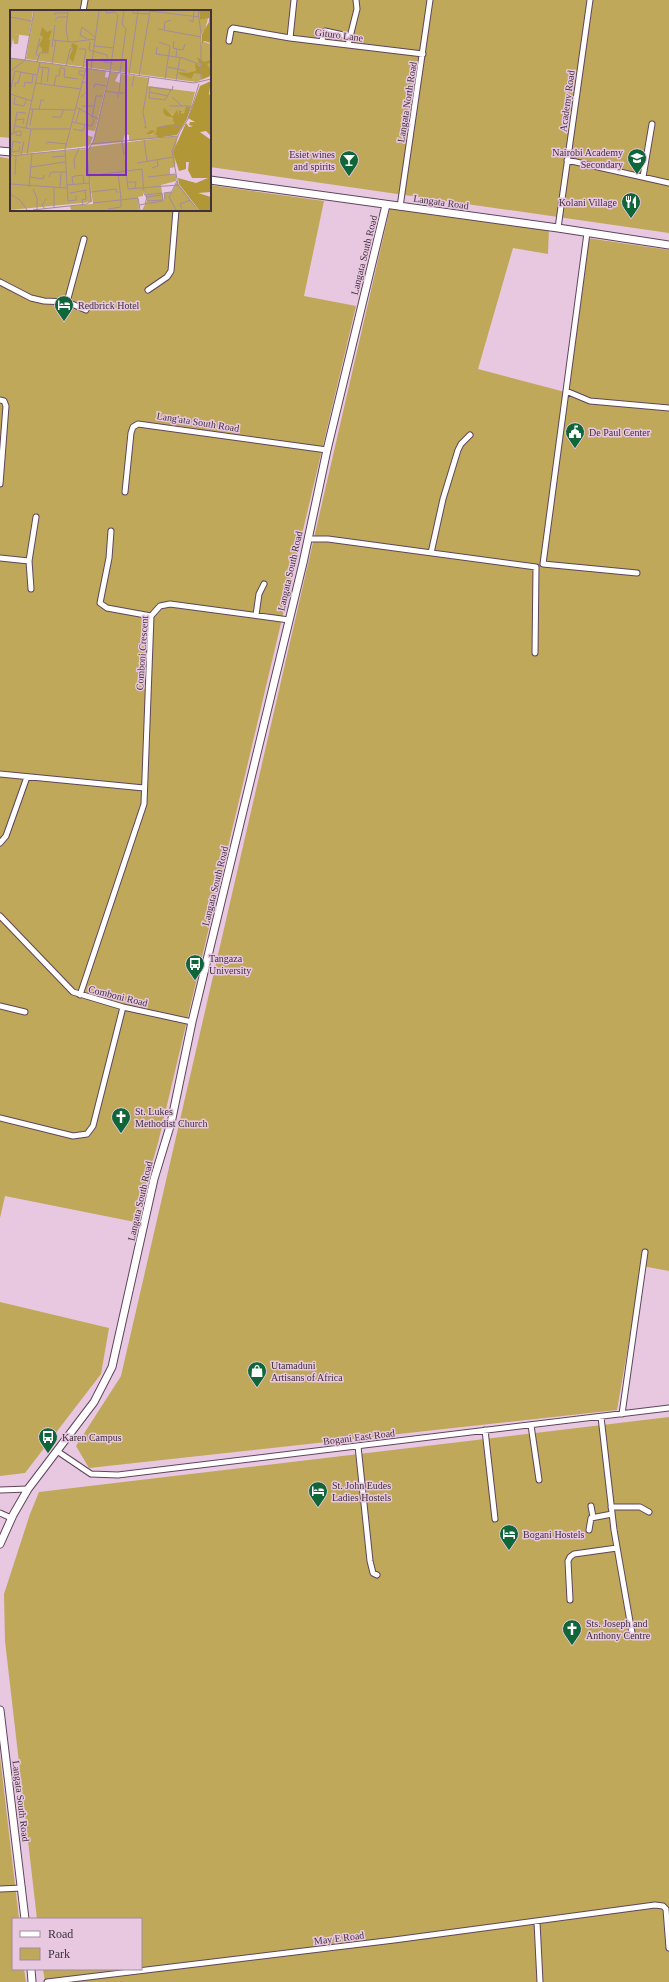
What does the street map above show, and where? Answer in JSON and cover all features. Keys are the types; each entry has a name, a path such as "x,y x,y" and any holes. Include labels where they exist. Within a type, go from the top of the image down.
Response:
{"street":[{"path":"83,10 85,0"},
{"path":"290,38 294,0"},
{"path":"348,45 357,9 356,0"},
{"name":"Langata North Road","path":"400,206 430,0"},
{"name":"Academy Road","path":"558,228 590,0"},
{"name":"Gituro Lane","path":"229,41 231,30 233,28 290,38 423,54"},
{"path":"322,42 323,34 325,32 348,36"},
{"path":"643,177 652,124"},
{"path":"0,150 10,152"},
{"path":"567,160 669,183"},
{"name":"Langata Road","path":"211,180 558,228 669,245"},
{"name":"Langata South Road","path":"0,1544 11,1518 28,1489 94,1402 112,1367 154,1179 171,1123 192,1022 289,620 327,450 386,205"},
{"path":"148,290 167,277 170,271 176,211"},
{"path":"587,233 543,564 637,573"},
{"path":"67,302 84,239"},
{"path":"0,282 37,300 67,302 86,310"},
{"path":"566,391 590,400 669,408"},
{"path":"0,400 4,401 6,406 0,484"},
{"name":"Lang'ata South Road","path":"125,492 131,433 133,427 138,424 327,450"},
{"path":"431,553 443,499 458,450 461,444 470,435"},
{"path":"31,589 29,561 36,517"},
{"path":"111,532 109,558 100,603 107,608 151,616"},
{"path":"308,539 328,538 536,567 535,653"},
{"path":"0,558 29,561"},
{"path":"256,615 259,594 264,584"},
{"name":"Comboni Crescent","path":"80,995 144,804 151,616 160,606 170,604 289,620"},
{"path":"0,774 144,788"},
{"path":"0,843 6,836 27,777"},
{"name":"Comboni Road","path":"0,916 66,986 80,995 123,1007 192,1022"},
{"path":"0,1006 25,1012"},
{"path":"0,1118 73,1136 81,1137 88,1134 93,1126 123,1007"},
{"path":"622,1414 645,1252"},
{"name":"Bogani East Road","path":"58,1451 90,1474 107,1476 190,1468 669,1408"},
{"path":"601,1417 612,1514 632,1633"},
{"path":"531,1425 539,1480"},
{"path":"485,1430 495,1519"},
{"path":"358,1446 370,1562 373,1572 377,1575"},
{"path":"0,1490 28,1489"},
{"path":"591,1506 593,1517"},
{"path":"611,1507 640,1507 649,1512"},
{"path":"0,1513 11,1518"},
{"path":"590,1530 589,1520 593,1517 612,1514"},
{"path":"570,1600 568,1561 570,1556 574,1554 617,1548"},
{"name":"Langata South Road","path":"0,1710 25,1918"},
{"path":"0,1889 22,1888"},
{"name":"May E Road","path":"47,1982 537,1922 656,1905 663,1906 668,1909"},
{"path":"668,1909 669,1948"},
{"path":"537,1922 540,1982"},
{"path":"31,1970 32,1982"}],"green space":[{"path":"0,0 669,0 669,233 211,167 211,10 10,10 10,138 0,137"},
{"path":"0,157 10,159 10,211 211,211 211,185 324,201 304,296 356,306 158,1143 135,1222 5,1196 0,1218"},
{"path":"390,208 549,227 548,254 513,248 478,369 565,392 587,238 669,250 669,1271 642,1266 617,1410 89,1468 76,1446 121,1376"},
{"path":"0,1302 109,1328 101,1374 25,1473 0,1476"},
{"path":"669,1417 669,1982 45,1982 43,1970 142,1970 142,1918 37,1918 5,1641 4,1594 30,1514 39,1492"},
{"path":"0,1756 19,1918 12,1918 12,1970 24,1970 26,1982 0,1982"}],"place":[{"name":"Nairobi Academy Secondary","path":"637,175"},
{"name":"Esiet wines and spirits","path":"349,177"},
{"name":"Kolani Village","path":"631,219"},
{"name":"Redbrick Hotel","path":"64,322"},
{"name":"De Paul Center","path":"575,449"},
{"name":"Tangaza University","path":"195,981"},
{"name":"St. Lukes Methodist Church","path":"121,1134"},
{"name":"Utamaduni Artisans of Africa","path":"257,1388"},
{"name":"Karen Campus","path":"48,1454"},
{"name":"St. John Eudes Ladies Hostels","path":"318,1508"},
{"name":"Bogani Hostels","path":"509,1551"},
{"name":"Sts. Joseph and Anthony Centre","path":"572,1646"}]}
